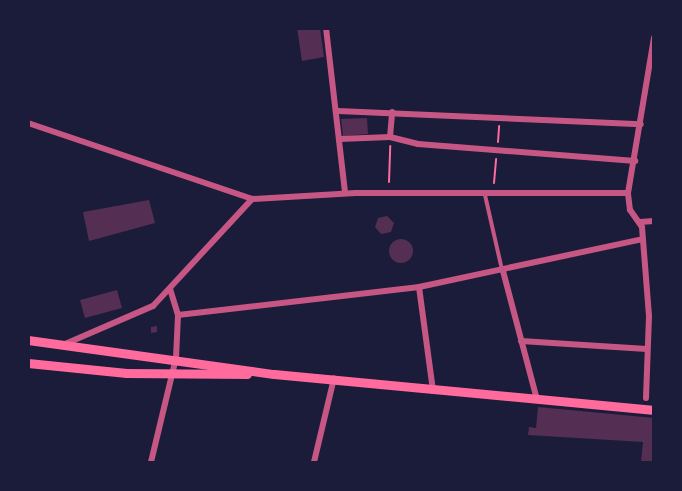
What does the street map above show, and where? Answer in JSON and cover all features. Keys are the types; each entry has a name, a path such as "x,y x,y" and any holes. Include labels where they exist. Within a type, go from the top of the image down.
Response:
{"main road":[{"path":"28,340 176,358 274,374"},
{"path":"28,363 173,375 274,374 334,378 433,391 654,410"},
{"path":"28,368 44,364"}],"street":[{"path":"326,28 338,111 345,194"},
{"path":"646,398 647,349 639,240 641,225 630,210 628,193 654,37"},
{"path":"338,111 641,124"},
{"path":"390,137 392,112"},
{"path":"28,123 252,199 389,193 484,195 628,193"},
{"path":"340,140 390,137 418,144 635,161"},
{"path":"64,344 153,306 252,199"},
{"path":"641,225 654,221"},
{"path":"178,315 419,287 503,271 639,240"},
{"path":"503,271 537,400"},
{"path":"419,287 433,391"},
{"path":"151,462 176,358 178,315 170,289"},
{"path":"521,341 647,349"},
{"path":"314,462 334,378"}],"lane":[{"path":"484,195 503,271"}],"path":[{"path":"389,193 390,137"}],"building":[{"path":"297,28 320,28 324,57 302,61"},
{"path":"367,118 368,134 343,136 341,119"},
{"path":"149,200 155,223 89,241 83,212"},
{"path":"387,216 394,223 391,232 381,234 375,227 378,218"},
{"path":"401,239 410,242 413,251 410,260 401,263 392,260 389,251 392,242"},
{"path":"117,290 122,308 85,318 80,300"},
{"path":"157,326 157,332 151,333 151,327"},
{"path":"538,407 654,418 654,462 641,462 643,442 528,435 529,427 536,428"}]}
